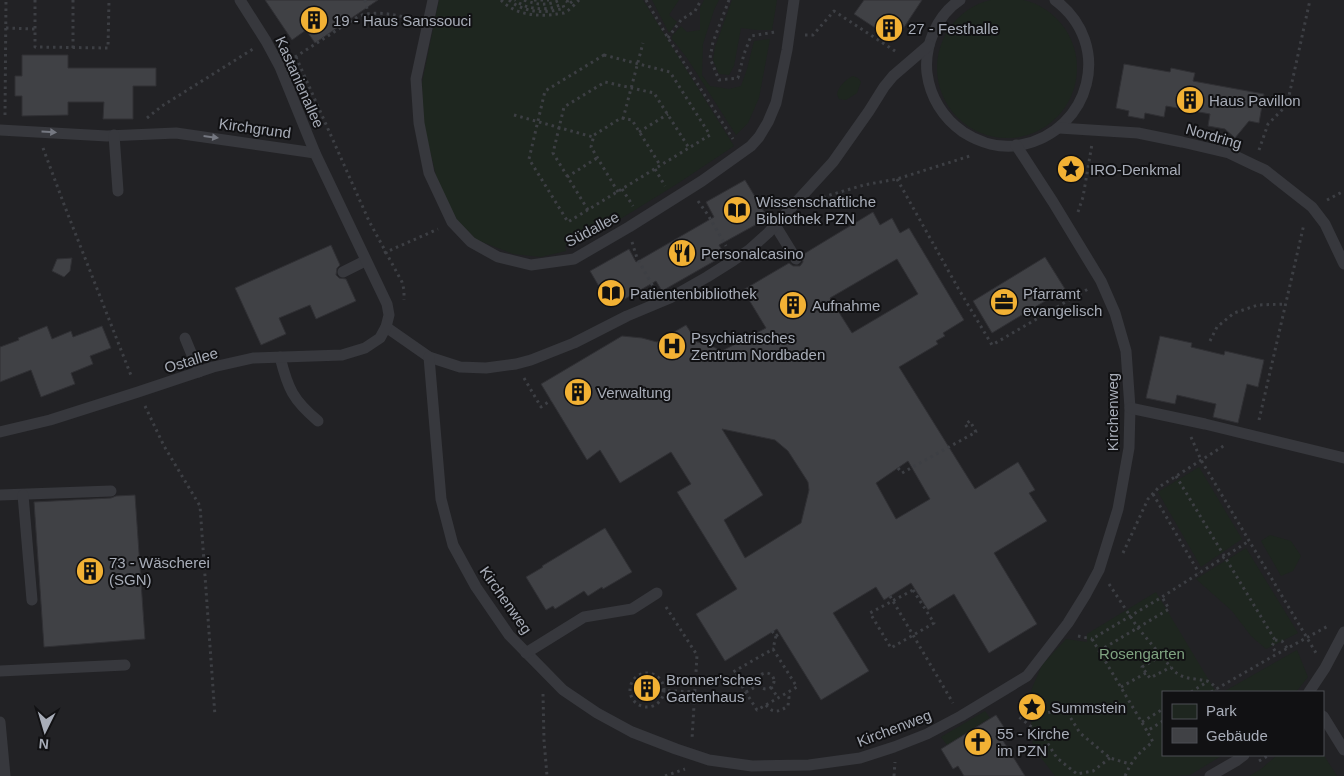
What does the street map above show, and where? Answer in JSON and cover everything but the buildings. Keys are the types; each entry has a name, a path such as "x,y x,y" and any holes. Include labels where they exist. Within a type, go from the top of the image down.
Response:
{"lane":[{"name":"Kastanienallee","path":"240,0 280,67 315,153"},
{"name":"Südallee","path":"433,0 416,79 419,123 429,173 452,222 471,242 498,257 531,265 574,259 687,190 751,146 759,136 776,103 790,34 794,0"},
{"path":"960,0 940,21 929,45 927,58 929,84 940,109 956,127 970,136 987,143 1007,146 1016,146 1039,140 1059,128 1074,112 1082,97 1087,81 1089,60 1084,38 1071,14 1055,0"},
{"path":"315,153 387,304 389,315 386,327 429,357 460,367 486,368 516,364 574,343 627,316 670,298 749,250 768,233 832,162 884,87 929,45"},
{"name":"Nordring","path":"1059,128 1138,133 1229,154 1265,170 1312,207 1325,224 1344,264"},
{"name":"Kirchgrund","path":"3,131 114,136 176,133 315,153"},
{"path":"114,136 118,191"},
{"name":"Kirchenweg","path":"429,357 441,499 453,545 476,587 509,635 563,690 596,713 632,732 709,760 752,766 809,765 860,758 927,734 1027,676 1068,623 1099,570 1118,509 1129,448 1130,408 1126,352 1115,313 1101,281 1016,146"},
{"path":"775,225 796,259"},
{"path":"343,272 365,261"},
{"name":"Ostallee","path":"0,432 50,420 213,367 253,358 342,355 365,348 380,338 386,327"},
{"path":"185,338 199,372"},
{"path":"280,357 291,393 304,409 318,421"},
{"path":"1130,408 1184,419 1344,458"},
{"path":"0,496 111,491"},
{"path":"23,494 32,600"},
{"path":"526,653 584,618 632,609 657,593"},
{"path":"1310,691 1325,668 1344,632"},
{"path":"0,671 125,665"},
{"path":"1324,718 1344,750"},
{"path":"0,722 5,776"},
{"path":"1210,776 1243,756"}],"path":[{"path":"3,131 6,0"},
{"path":"35,0 35,47 72,48 108,48 109,0"},
{"path":"72,48 73,0"},
{"path":"365,0 368,13"},
{"path":"501,0 521,13 532,15 564,13 579,0"},
{"path":"509,0 520,8 530,11 554,12 564,8 563,5 551,8 528,7 515,0"},
{"path":"524,0 535,4 550,5 560,0"},
{"path":"534,0 549,0"},
{"path":"568,0 567,2 570,4 574,0"},
{"path":"646,0 742,154"},
{"path":"668,38 681,20 695,10 701,0"},
{"path":"729,0 713,42 710,58 719,80 738,78 751,36 775,32"},
{"path":"1254,165 1268,124 1287,105 1310,0"},
{"path":"790,34 813,35 834,11 910,61"},
{"path":"280,67 358,16 378,13 428,21"},
{"path":"6,28 35,29"},
{"path":"128,136 139,124 162,106 266,41"},
{"path":"624,119 643,42"},
{"path":"604,55 637,63 670,72 710,135 568,222 529,159 545,91 604,55"},
{"path":"296,57 369,221 402,282 404,301"},
{"path":"588,210 553,153 564,107 605,82 654,93 689,148"},
{"path":"639,132 668,114"},
{"path":"514,115 593,136"},
{"path":"618,192 590,147 594,135 621,118 632,120 660,166"},
{"path":"1071,231 1083,198 1094,130"},
{"path":"37,132 138,392 164,446 200,506 212,649 215,716"},
{"path":"819,198 897,179 967,158 977,153 987,143"},
{"path":"567,176 597,158"},
{"path":"655,169 663,184"},
{"path":"897,179 992,345 1101,281"},
{"path":"622,189 631,203"},
{"path":"687,190 708,215 734,260"},
{"path":"1255,436 1307,215 1312,207"},
{"path":"365,261 452,222"},
{"path":"629,227 637,258 661,301"},
{"path":"1210,341 1217,327 1234,313 1258,305 1286,304"},
{"path":"516,364 541,408 551,400"},
{"path":"1184,419 1201,460 1325,668"},
{"path":"898,468 902,473 976,432 970,421 965,424 969,430"},
{"path":"1120,559 1148,499 1159,487 1243,433"},
{"path":"1176,476 1275,640"},
{"path":"1153,494 1199,573"},
{"path":"1125,776 1130,764 1141,751 1153,742 1092,639 1249,541"},
{"path":"1099,570 1138,628 1171,667 1178,674 1185,677 1209,681 1217,689"},
{"path":"913,590 934,623 891,648 870,613 892,602 913,590"},
{"path":"657,593 696,655 696,692 691,754"},
{"path":"890,596 948,696"},
{"path":"1099,651 1169,609 1162,597"},
{"path":"1213,691 1330,625"},
{"path":"772,632 776,636"},
{"path":"772,649 797,687 757,710 733,672 772,649 776,636 780,633"},
{"path":"1275,640 1282,641 1287,648"},
{"path":"1275,640 1272,646 1277,654"},
{"path":"1161,656 1142,667 1150,678 1171,667"},
{"path":"543,671 544,740 547,776"},
{"path":"772,688 764,689 759,685 760,676 767,673 772,675 774,680 772,688 778,698"},
{"path":"1121,687 1146,673"},
{"path":"642,674 648,674 660,679 664,691 663,697 659,702 647,707 640,706 635,702 630,690 636,678 642,674"},
{"path":"1192,691 1209,681"},
{"path":"746,692 759,685"},
{"path":"655,690 696,692"},
{"path":"766,705 775,712 783,710 788,706 789,697 787,693"},
{"path":"1142,722 1162,710"},
{"path":"1110,758 1093,771 1077,774 1057,758 1043,736 1019,717 1058,711 1066,712 1080,733 1110,758 1130,764"},
{"path":"1147,731 1162,722"}],"shaded area":[{"name":"Psychiatrisches Zentrum Nordbaden","path":"0,0 1344,0 1344,776 0,776"}],"green space":[{"path":"993,-1 1021,-1 1034,3 1046,10 1065,29 1072,41 1076,54 1076,82 1072,95 1065,107 1046,126 1034,133 1021,137 993,137 980,133 968,126 949,107 942,95 938,82 938,54 942,41 949,29 968,10 980,3"},
{"path":"439,0 643,0 734,146 622,218 565,246 566,251 541,257 513,254 477,240 457,220 439,187 424,127 422,83"},
{"path":"652,0 679,0 669,15 677,22 669,33"},
{"path":"704,0 719,0 703,44 702,75 710,86 729,89 741,86 754,41 770,39 759,98 748,123 736,135 687,58 672,39 672,36 681,26 687,32 700,30 700,8"},
{"path":"732,0 777,0 772,30 741,28 734,66 729,75 719,74 713,60 715,47"},
{"path":"853,76 861,82 857,93 846,100 839,99 837,94 839,88"},
{"path":"1199,467 1242,539 1201,567 1158,492"},
{"path":"1270,535 1291,541 1301,556 1293,571 1281,576 1261,541"},
{"path":"1246,548 1298,633 1266,649 1251,636 1232,611 1196,579"},
{"name":"Rosengarten","path":"1156,592 1215,691 1162,691 1162,756 1221,756 1190,775 1055,776 1033,747 1030,703 1032,688 1042,665 1066,639 1087,642 1087,634"},
{"path":"1297,650 1308,677 1297,691 1225,691"},
{"path":"985,711 990,718 947,745 941,737"},
{"path":"1276,756 1324,756 1337,776 1249,776 1261,769"}],"place":[{"name":"19 - Haus Sanssouci","path":"314,20"},
{"name":"27 - Festhalle","path":"889,28"},
{"name":"Haus Pavillon","path":"1190,100"},
{"name":"IRO-Denkmal","path":"1071,169"},
{"name":"Wissenschaftliche Bibliothek PZN","path":"737,210"},
{"name":"Personalcasino","path":"682,253"},
{"name":"Patientenbibliothek","path":"611,293"},
{"name":"Pfarramt evangelisch","path":"1004,302"},
{"name":"Aufnahme","path":"793,305"},
{"name":"Psychiatrisches Zentrum Nordbaden","path":"672,346"},
{"name":"Verwaltung","path":"578,392"},
{"name":"73 - Wäscherei (SGN)","path":"90,571"},
{"name":"Bronner'sches Gartenhaus","path":"647,688"},
{"name":"Summstein","path":"1032,707"},
{"name":"55 - Kirche im PZN","path":"978,742"}]}
